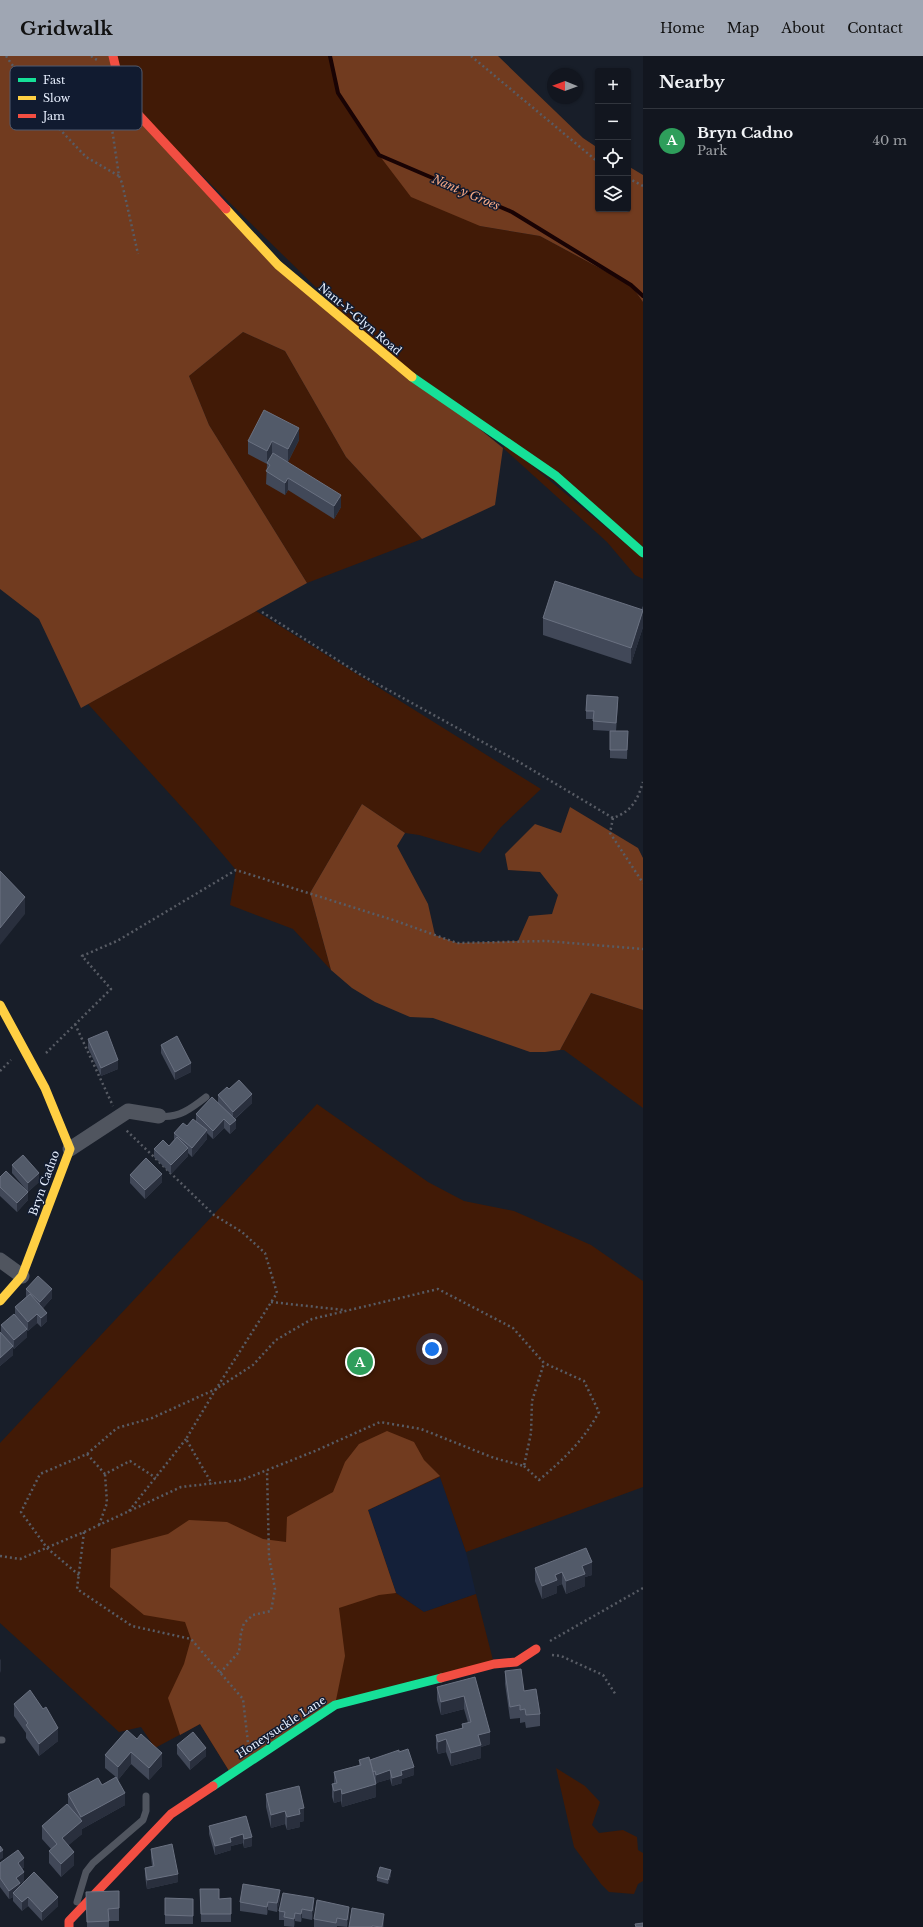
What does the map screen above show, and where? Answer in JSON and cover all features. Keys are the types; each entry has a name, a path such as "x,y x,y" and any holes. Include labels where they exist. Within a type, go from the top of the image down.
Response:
{"street":[{"name":"Nant-Y-Glyn Road","path":"113,56 115,66"},
{"name":"Nant-Y-Glyn Road","path":"142,118 278,265 419,383 499,435 556,476 643,553"},
{"name":"Bryn Cadno","path":"0,1005 45,1088 70,1149 22,1276 0,1301"},
{"path":"70,1149 128,1111 159,1116"},
{"path":"0,1260 22,1276"},
{"name":"Honeysuckle Lane","path":"69,1924 171,1814 335,1705 494,1664 516,1662 533,1652"}],"lane":[{"path":"159,1116 168,1118 178,1115 193,1107 206,1097"},
{"path":"69,1924 80,1895 86,1872 93,1863 143,1820 146,1811 146,1796"}],"path":[{"path":"6,56 13,66"},
{"path":"471,56 595,159"},
{"path":"60,130 86,157 118,176"},
{"path":"112,130 118,176 122,183 138,254"},
{"path":"631,180 643,186"},
{"path":"262,612 361,675 519,762 613,818"},
{"path":"613,818 627,812 640,793 643,782"},
{"path":"613,818 610,833 629,859 643,883"},
{"path":"32,1066 111,989 82,956 117,941 236,870 396,921 457,943 546,941 643,949"},
{"path":"129,1512 186,1439 276,1293 265,1253 242,1232 214,1215"},
{"path":"0,1556 20,1559 47,1548 99,1526 181,1487 242,1480 380,1422 421,1429 494,1458 524,1466 539,1480 567,1457 589,1430 599,1412 584,1381 544,1363 513,1328 438,1289 312,1319 276,1340 253,1364 216,1389 152,1418 117,1428 87,1454 40,1474 21,1512 47,1548 79,1575"},
{"path":"271,1302 346,1310"},
{"path":"524,1466 531,1433 532,1401 544,1363"},
{"path":"186,1439 212,1484"},
{"path":"87,1454 105,1474 108,1503 99,1526"},
{"path":"105,1474 130,1462 156,1478"},
{"path":"220,1673 240,1652 241,1633 244,1623 253,1615 271,1611 275,1589 270,1557 267,1470"},
{"path":"84,1532 78,1589 132,1626 191,1639 243,1699 250,1762"},
{"path":"533,1652 643,1588"},
{"path":"533,1652 560,1656 603,1675 616,1695"}],"shaded area":[{"path":"0,56 113,56 115,66 10,66 10,130 142,130 142,118 278,265 503,448 495,505 422,539 346,457 285,351 243,332 189,376 209,425 307,583 81,708 39,619 0,589"},
{"path":"113,56 330,56 338,93 480,226 540,236 631,285 643,302 643,547 391,361 142,117 142,66 115,66"},
{"path":"330,56 498,56 583,138 595,146 595,212 631,212 631,168 643,175 643,302 631,285 540,236 480,226 411,197 379,155 338,93"},
{"path":"243,332 285,351 346,457 422,539 307,583 209,425 189,376"},
{"path":"506,444 643,558 643,579 635,575 607,542 503,448"},
{"path":"256,611 541,789 501,827 480,853 419,835 405,833 362,804 310,893 331,970 293,929 230,905 236,870 198,825 88,704"},
{"path":"362,804 405,833 397,846 428,904 435,935 457,943 518,941 529,916 552,914 558,895 540,872 508,870 505,854 535,824 561,833 570,807 638,848 643,858 643,1010 591,993 560,1050 530,1052 433,1018 410,1017 375,1002 352,988 331,970 310,893"},
{"path":"591,993 643,1010 643,1108 564,1050 560,1050"},
{"path":"317,1104 428,1182 464,1201 514,1211 591,1245 643,1281 643,1487 466,1552 440,1477 368,1510 396,1593 424,1612 476,1594 494,1664 335,1705 231,1774 200,1724 155,1748 141,1727 119,1732 0,1623 0,1443"},
{"path":"387,1431 414,1442 424,1460 440,1476 368,1510 396,1593 379,1595 339,1608 345,1656 335,1705 231,1774 200,1724 180,1735 168,1698 184,1664 191,1639 185,1622 144,1615 110,1587 111,1549 168,1534 189,1520 227,1522 263,1539 286,1542 287,1517 333,1492 345,1462 359,1444"},
{"path":"440,1476 466,1552 476,1594 424,1612 396,1593 368,1510"},
{"path":"556,1768 585,1786 600,1802 592,1825 599,1833 623,1830 637,1837 638,1850 643,1853 643,1881 638,1884 634,1894 609,1892 601,1884 574,1847"}],"building":[{"path":"264,410 299,428 288,449 272,441 267,451 248,441"},
{"path":"273,453 341,495 334,506 288,478 285,483 266,471 270,465 267,463"},
{"path":"555,581 643,610 631,648 543,618"},
{"path":"587,695 618,697 616,723 593,721 594,711 586,711"},
{"path":"610,731 628,731 627,750 610,750"},
{"path":"0,871 25,897 0,928"},
{"path":"107,1031 118,1060 101,1068 88,1039"},
{"path":"177,1036 191,1063 175,1072 161,1045"},
{"path":"239,1080 252,1094 233,1112 218,1095 227,1087 229,1089"},
{"path":"212,1097 236,1120 230,1125 224,1119 213,1131 196,1114"},
{"path":"193,1119 207,1130 192,1148 174,1133 183,1123 187,1126"},
{"path":"177,1137 188,1148 171,1165 154,1149 163,1140 169,1146"},
{"path":"23,1155 39,1173 28,1183 12,1165"},
{"path":"146,1158 162,1174 145,1190 130,1175"},
{"path":"6,1171 28,1192 17,1203 0,1187 0,1177"},
{"path":"38,1276 52,1289 40,1302 26,1289"},
{"path":"30,1294 47,1313 41,1318 37,1314 28,1322 15,1307"},
{"path":"14,1314 27,1329 14,1340 1,1325"},
{"path":"0,1332 13,1346 0,1358"},
{"path":"586,1548 592,1562 582,1566 585,1574 566,1581 562,1572 555,1575 557,1580 542,1586 535,1568"},
{"path":"521,1669 524,1691 536,1689 540,1714 526,1715 525,1709 520,1710 520,1705 510,1707 505,1671"},
{"path":"475,1677 490,1732 478,1735 481,1745 451,1753 446,1739 438,1742 436,1735 463,1728 462,1724 471,1722 464,1696 441,1702 437,1687"},
{"path":"30,1690 43,1709 46,1707 58,1728 39,1744 26,1725 28,1723 14,1704"},
{"path":"127,1730 137,1739 141,1734 162,1753 149,1768 131,1752 118,1767 105,1755"},
{"path":"193,1732 206,1748 190,1761 177,1745"},
{"path":"408,1749 414,1767 401,1771 402,1775 392,1778 390,1770 376,1775 375,1771 373,1772 370,1760 399,1750 399,1752"},
{"path":"369,1757 376,1784 342,1794 341,1789 334,1791 332,1784 337,1783 334,1772 361,1765 359,1760"},
{"path":"116,1777 125,1793 81,1817 68,1794 98,1778 102,1785"},
{"path":"299,1786 304,1808 299,1809 300,1814 287,1817 285,1811 271,1815 266,1794"},
{"path":"67,1804 82,1821 62,1838 74,1852 61,1864 49,1851 57,1844 42,1826"},
{"path":"246,1816 252,1837 244,1839 243,1834 230,1838 231,1842 215,1846 209,1826"},
{"path":"172,1844 178,1874 147,1880 145,1868 154,1866 151,1849"},
{"path":"18,1850 24,1858 18,1863 24,1872 16,1878 20,1883 9,1891 0,1878 0,1863"},
{"path":"380,1867 391,1870 388,1880 377,1877"},
{"path":"34,1872 58,1897 42,1912 28,1897 22,1902 13,1893"},
{"path":"243,1884 280,1890 277,1903 268,1902 267,1907 240,1902"},
{"path":"200,1889 219,1889 219,1899 231,1898 231,1914 201,1914"},
{"path":"119,1891 119,1908 108,1909 109,1921 87,1922 86,1892"},
{"path":"283,1893 314,1898 312,1911 302,1909 301,1914 295,1913 294,1919 284,1917 285,1912 279,1911"},
{"path":"165,1898 193,1899 193,1916 165,1915"},
{"path":"317,1900 349,1907 347,1920 337,1918 336,1923 314,1919"},
{"path":"352,1908 384,1914 382,1927 349,1927"},
{"path":"643,1923 643,1927 636,1927 635,1924"}],"waterway":[{"name":"Nant y Groes","path":"330,56 338,93 379,155 512,212 631,285 643,296"}],"traffic: fast":[{"path":"412,377 556,476 643,553"},
{"path":"213,1786 335,1705 441,1678"}],"traffic: slow":[{"path":"226,209 278,265 412,377"},
{"path":"0,1005 45,1088 70,1149 22,1276 0,1301"}],"traffic: jam":[{"path":"113,56 115,66"},
{"path":"142,118 226,209"},
{"path":"441,1678 494,1664 516,1662 536,1649"},
{"path":"69,1927 69,1921 171,1814 213,1786"}],"place":[{"name":"Bryn Cadno","path":"360,1362"}]}
